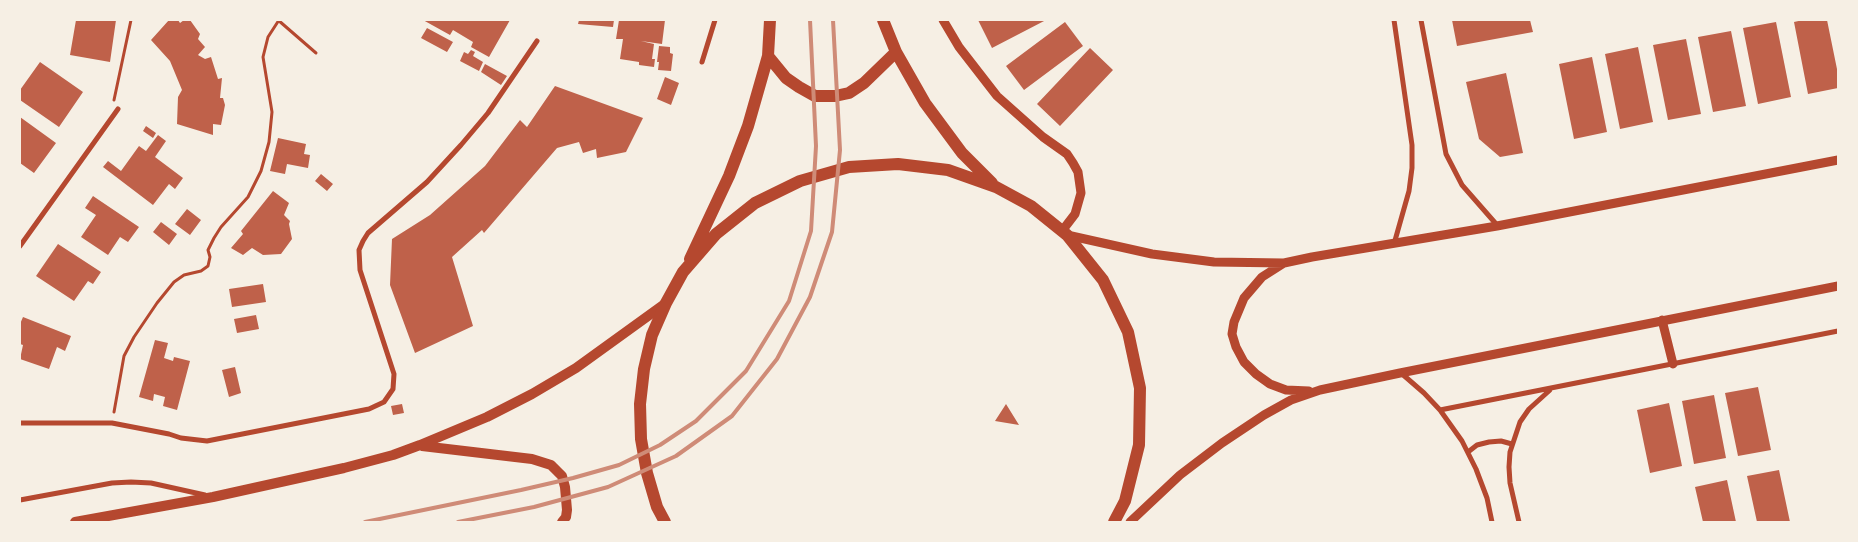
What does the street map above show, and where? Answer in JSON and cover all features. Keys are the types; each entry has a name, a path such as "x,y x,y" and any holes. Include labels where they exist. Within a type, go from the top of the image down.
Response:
{"main road":[{"path":"665,522 647,473 641,439 640,404 644,369 652,335 729,176 748,126 768,56 770,20"},
{"path":"883,20 896,52 925,103 962,154 996,186"},
{"path":"768,56 786,78 799,87 815,96 835,96 849,93 864,83 896,52"},
{"path":"684,272 716,234 755,203 800,180 848,167 898,164 948,170 996,186 1031,206 1064,233 1103,280 1128,332 1140,388 1139,445 1125,501 1114,522"},
{"path":"75,522 213,497 344,468 420,446 487,417 532,394 576,368 666,303"},
{"path":"420,446 532,459 551,465 562,476 565,487 567,510 566,517 562,522"}],"street":[{"path":"702,62 715,20"},
{"path":"943,20 963,53 997,96 1035,131 1067,154 1073,163 1080,182 1079,204 1064,233 1152,254 1214,262 1284,263 1497,226 1838,160"},
{"path":"1394,20 1412,145 1409,191 1394,244"},
{"path":"1421,20 1446,154 1462,185 1497,226"},
{"path":"20,423 112,423 207,441 369,409 384,402 393,389 394,374 360,270 359,250 368,233 427,182 461,145 488,113 537,41"},
{"path":"20,246 118,109"},
{"path":"1284,263 1262,277 1244,298 1234,322 1232,334 1236,348 1244,362 1256,374 1270,384 1286,390 1303,392 1838,286"},
{"path":"1662,320 1674,364"},
{"path":"1440,410 1838,331"},
{"path":"1400,373 1424,393 1440,410 1462,441 1484,491 1492,522"},
{"path":"1519,522 1510,483 1509,467 1512,444 1520,422 1529,409 1552,388"},
{"path":"1130,522 1180,476 1222,443 1264,415 1291,400 1320,390"},
{"path":"1468,452 1478,445 1489,442 1501,441 1512,444"},
{"path":"20,500 112,483 131,482 151,483 213,497"}],"path":[{"path":"109,121 131,20"},
{"path":"112,423 124,356 134,337 157,302 174,282 184,274 201,271 208,266 210,257 208,250 214,238 221,227 248,197 261,171 269,142 272,112 263,57 268,37 278,20 316,53"}],"building":[{"path":"76,20 116,20 110,62 70,55"},
{"path":"169,20 178,20 180,23 184,20 190,20 200,34 198,39 205,47 198,55 205,59 211,57 218,79 222,78 220,98 223,98 225,105 221,125 213,124 213,135 177,124 178,97 182,90 170,61 151,40"},
{"path":"423,20 510,20 489,57 471,47 473,42 453,30 450,35"},
{"path":"579,20 614,20 613,27 578,24"},
{"path":"619,20 665,20 662,44 641,41 654,44 652,59 655,59 654,67 620,59 623,39 616,39"},
{"path":"978,20 1046,20 992,48"},
{"path":"1452,20 1530,20 1533,32 1457,46"},
{"path":"1827,20 1838,74 1838,88 1808,94 1794,22"},
{"path":"1065,22 1083,46 1024,90 1006,66"},
{"path":"1776,22 1791,97 1758,104 1743,28"},
{"path":"427,28 453,42 447,52 421,38"},
{"path":"1731,31 1746,106 1713,112 1698,37"},
{"path":"1686,39 1701,114 1668,120 1653,45"},
{"path":"659,46 670,47 670,53 673,54 671,71 658,70"},
{"path":"1638,47 1653,122 1620,129 1605,54"},
{"path":"1090,48 1113,70 1060,126 1037,104"},
{"path":"471,50 475,52 473,56 483,62 479,71 460,61 464,52 468,54"},
{"path":"1592,57 1607,132 1574,139 1559,64"},
{"path":"40,62 83,92 59,127 20,100 20,90"},
{"path":"485,64 507,76 501,85 481,72"},
{"path":"1506,73 1523,153 1500,157 1479,139 1466,82"},
{"path":"665,77 679,83 671,105 657,99"},
{"path":"555,86 643,118 626,152 597,158 596,149 583,153 579,142 557,148 484,233 482,230 452,257 473,326 415,353 390,285 392,239 430,215 485,166 520,120 527,127"},
{"path":"20,117 56,143 34,173 20,163"},
{"path":"146,126 156,133 153,138 143,131"},
{"path":"158,135 166,141 155,157 183,178 175,189 169,184 153,205 103,167 108,161 121,171 139,146 146,151"},
{"path":"278,138 306,144 304,154 310,155 308,168 287,164 285,174 270,171"},
{"path":"321,174 333,184 327,191 315,181"},
{"path":"273,191 289,203 284,215 290,221 292,239 281,254 263,255 252,248 243,255 231,248 243,234 241,231"},
{"path":"93,196 139,227 128,242 120,237 108,255 81,237 96,215 85,208"},
{"path":"187,209 201,220 190,235 175,224"},
{"path":"161,222 177,234 169,245 153,232"},
{"path":"58,244 101,272 93,284 88,281 74,301 36,276"},
{"path":"263,284 266,302 232,307 229,289"},
{"path":"256,315 259,329 237,333 234,319"},
{"path":"23,317 71,336 65,351 57,347 49,369 20,359 23,345 20,344 20,324"},
{"path":"155,340 168,343 164,358 173,361 174,357 190,361 177,410 163,406 165,397 154,394 153,401 139,397"},
{"path":"235,367 241,393 229,397 222,370"},
{"path":"1758,387 1771,450 1738,456 1725,393"},
{"path":"1714,395 1726,458 1694,464 1682,401"},
{"path":"1669,403 1682,466 1650,473 1637,410"},
{"path":"402,404 404,413 393,415 391,406"},
{"path":"1006,404 1019,425 995,421"},
{"path":"1779,470 1790,522 1757,522 1747,476"},
{"path":"1727,480 1736,522 1703,522 1695,487"}],"railway":[{"path":"365,522 521,490 619,465 660,445 696,421 746,371 789,301 811,231 816,146 810,20"},
{"path":"458,522 534,507 608,487 676,456 732,416 777,359 810,297 832,232 840,150 833,20"}]}
